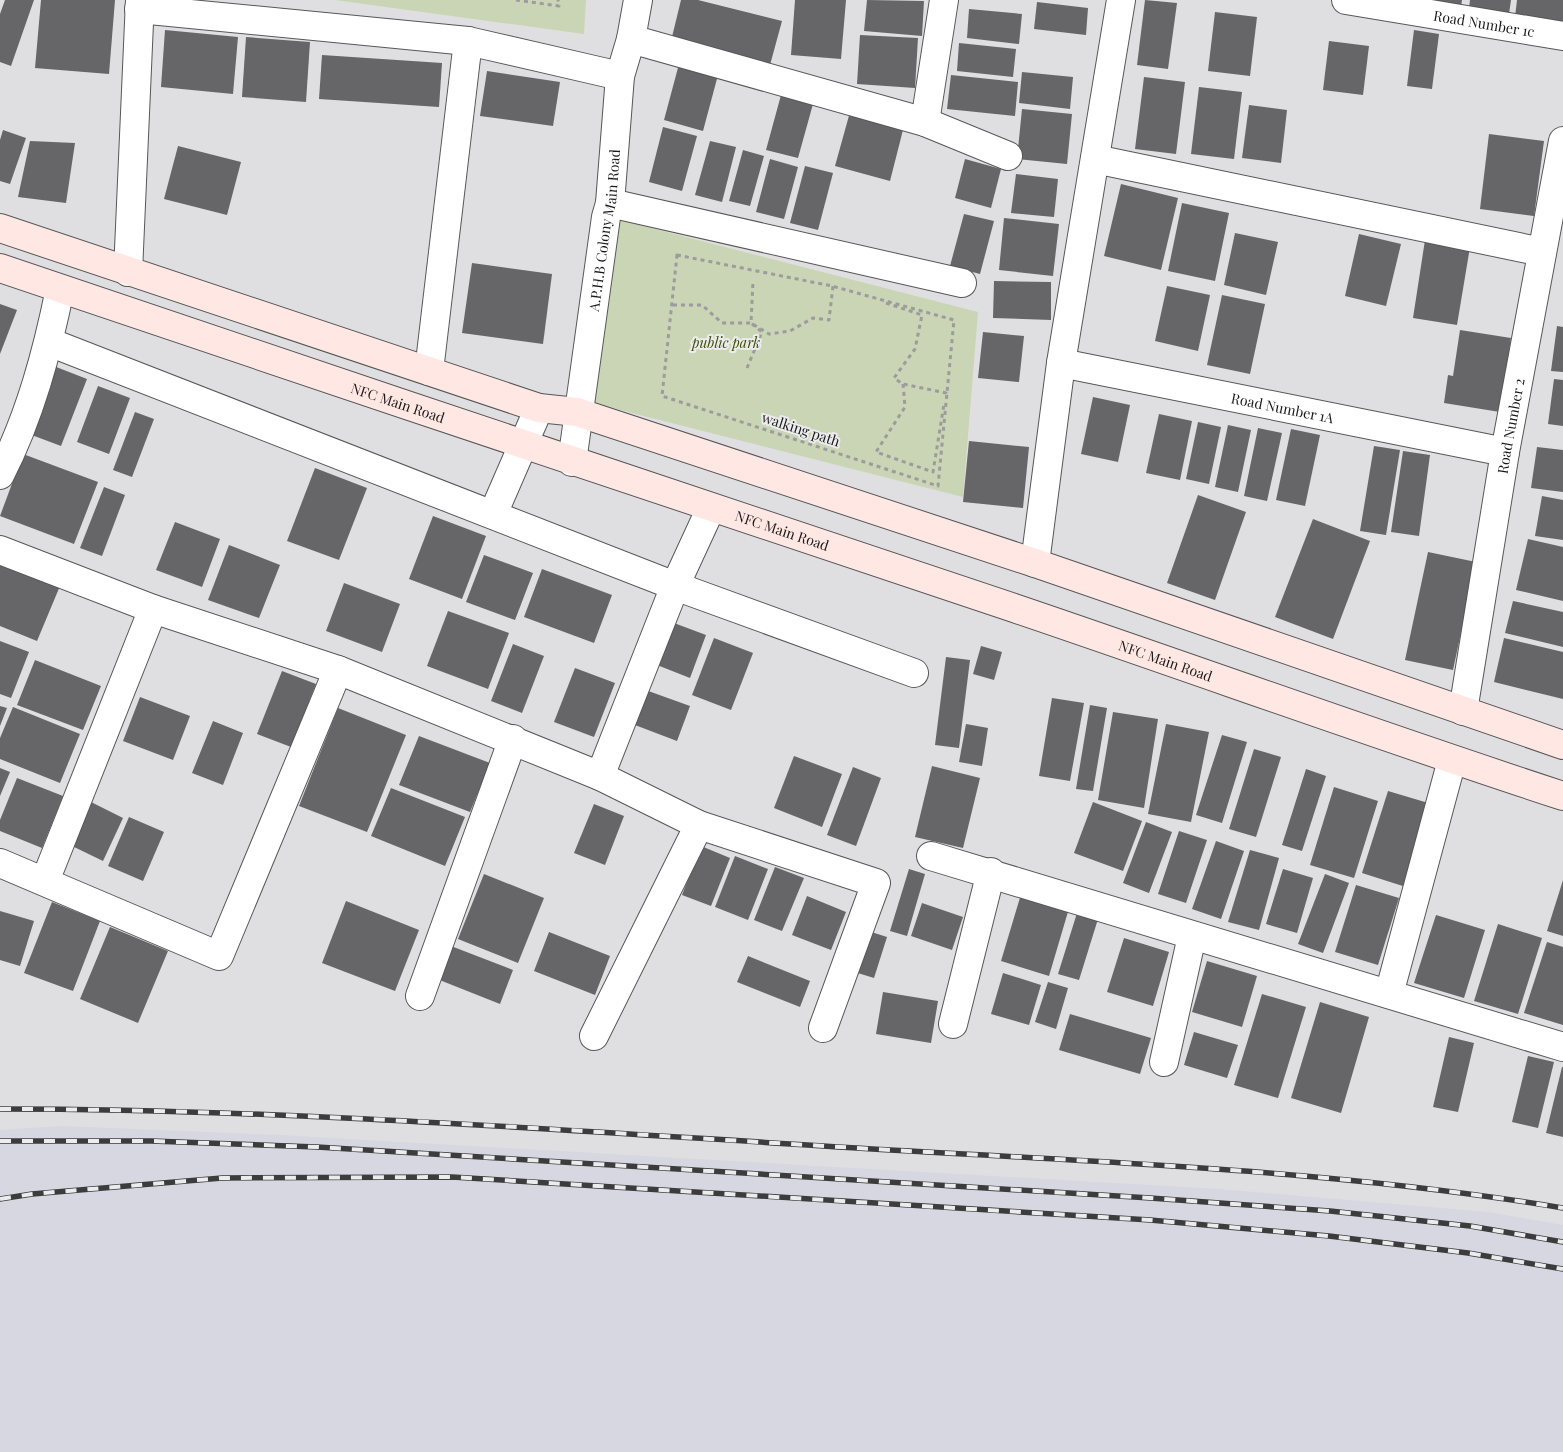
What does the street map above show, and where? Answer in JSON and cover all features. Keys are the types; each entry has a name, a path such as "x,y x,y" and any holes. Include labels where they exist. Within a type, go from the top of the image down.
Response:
{"main road":[{"path":"0,228 539,408 577,412 1035,563 1563,745"},
{"name":"NFC Main Road","path":"0,268 572,462 1014,608 1452,760 1563,796"}],"street":[{"name":"A.P.H.B Colony Main Road","path":"572,462 577,412 606,217 610,203 620,76 631,39 638,0"},
{"path":"925,122 944,0"},
{"path":"1035,563 1061,363 1121,0"},
{"name":"Road Number 1c","path":"1346,0 1563,36"},
{"path":"128,272 139,4 468,41 620,76"},
{"path":"631,39 925,122 1008,156"},
{"path":"429,371 468,41"},
{"name":"Road Number 2","path":"1463,711 1505,452 1563,141"},
{"path":"1095,159 1542,252"},
{"path":"610,203 962,283"},
{"path":"0,474 16,443 49,342 60,289"},
{"path":"49,342 675,586 914,673"},
{"name":"Road Number 1A","path":"1061,363 1505,452"},
{"path":"493,514 539,408"},
{"path":"600,776 675,586 711,508"},
{"path":"0,550 153,609 338,670 600,776 699,825 876,883 823,1028"},
{"path":"45,881 153,609"},
{"path":"0,863 219,956 338,670"},
{"path":"420,996 512,739"},
{"path":"1388,994 1452,760"},
{"path":"594,1036 699,825"},
{"path":"931,856 991,872 1192,936 1563,1047"},
{"path":"953,1024 991,872"},
{"path":"1164,1062 1192,936"}],"path":[{"path":"516,0 559,6 558,0"},
{"name":"walking path","path":"832,286 954,320 938,486 662,396 678,255 832,286 922,315 915,349 894,378 903,384 946,393 933,472 876,452 905,407 903,384"},
{"path":"751,323 753,281"},
{"path":"673,305 702,305 722,323 751,323 769,334 790,331 813,318 829,320 832,286"},
{"path":"746,368 762,332 751,323"}],"shaded area":[{"path":"61,1126 280,1135 1219,1189 1488,1212 1563,1225 1563,1452 0,1452 0,1130"}],"green space":[{"path":"335,0 586,0 584,34"},
{"name":"public park","path":"608,217 978,312 963,497 581,400"}],"building":[{"path":"5,0 34,0 11,66 0,62 0,14"},
{"path":"41,0 115,0 109,74 35,68"},
{"path":"681,0 698,0 782,21 770,65 671,41"},
{"path":"795,0 846,0 841,59 791,55"},
{"path":"867,0 924,1 922,36 864,31"},
{"path":"1145,0 1177,3 1168,69 1137,65"},
{"path":"1417,0 1462,0 1461,7"},
{"path":"1470,0 1511,0 1508,21 1468,16"},
{"path":"1517,0 1563,0 1563,23 1515,17"},
{"path":"1037,2 1088,8 1086,35 1034,29"},
{"path":"969,9 1022,14 1019,44 967,38"},
{"path":"1215,12 1257,17 1250,76 1208,71"},
{"path":"165,30 238,37 233,94 161,87"},
{"path":"1414,30 1439,34 1432,89 1407,86"},
{"path":"860,35 918,38 915,88 857,84"},
{"path":"246,37 310,42 306,102 242,97"},
{"path":"1329,41 1369,46 1363,95 1323,90"},
{"path":"959,43 1016,49 1013,77 957,71"},
{"path":"322,55 442,63 439,107 319,99"},
{"path":"679,64 718,75 703,131 664,120"},
{"path":"487,71 560,82 553,126 480,116"},
{"path":"1022,72 1073,77 1070,109 1019,103"},
{"path":"951,75 1018,82 1015,116 947,109"},
{"path":"1144,77 1185,82 1176,154 1135,149"},
{"path":"1199,87 1242,92 1234,159 1191,154"},
{"path":"781,95 813,104 798,158 766,150"},
{"path":"1249,105 1287,110 1281,163 1242,158"},
{"path":"1022,109 1072,114 1067,164 1017,159"},
{"path":"850,112 904,126 890,181 835,166"},
{"path":"663,127 697,136 682,191 649,182"},
{"path":"3,130 26,138 10,184 0,181 0,140"},
{"path":"1489,134 1544,141 1534,216 1480,209"},
{"path":"30,141 75,143 66,203 18,197"},
{"path":"710,141 736,147 722,202 695,195"},
{"path":"178,146 241,162 227,215 164,199"},
{"path":"743,150 764,156 750,206 729,201"},
{"path":"770,159 798,167 784,219 756,212"},
{"path":"965,159 1001,169 991,208 955,198"},
{"path":"805,166 833,173 818,230 790,223"},
{"path":"1016,174 1058,179 1054,217 1011,213"},
{"path":"1121,184 1178,198 1161,270 1104,256"},
{"path":"1182,203 1229,213 1215,281 1168,271"},
{"path":"964,214 994,221 980,274 950,266"},
{"path":"1004,218 1059,224 1053,276 999,270"},
{"path":"1235,233 1278,242 1266,295 1224,285"},
{"path":"1359,234 1401,244 1386,306 1345,296"},
{"path":"1425,240 1470,247 1457,325 1413,318"},
{"path":"472,263 552,274 543,344 462,333"},
{"path":"994,281 1051,282 1051,320 993,318"},
{"path":"1167,286 1210,295 1198,351 1155,341"},
{"path":"1222,295 1265,304 1250,374 1207,365"},
{"path":"0,304 17,310 0,354"},
{"path":"1557,326 1563,327 1563,372 1551,371"},
{"path":"1460,330 1511,338 1500,412 1444,403 1448,375 1453,376"},
{"path":"983,332 1024,336 1019,382 978,378"},
{"path":"46,363 87,379 61,446 21,431"},
{"path":"1554,379 1563,380 1563,426 1548,424"},
{"path":"98,386 130,398 109,454 77,442"},
{"path":"1093,397 1130,405 1118,462 1081,454"},
{"path":"135,412 154,419 132,477 113,470"},
{"path":"1159,414 1192,421 1180,480 1146,473"},
{"path":"1198,422 1221,427 1209,484 1186,479"},
{"path":"1228,425 1251,430 1238,492 1215,487"},
{"path":"1258,428 1282,433 1267,501 1244,496"},
{"path":"1291,429 1320,435 1305,506 1276,500"},
{"path":"969,441 1029,447 1023,508 963,502"},
{"path":"1374,446 1400,450 1386,535 1360,531"},
{"path":"1537,447 1563,450 1563,492 1531,488"},
{"path":"1403,451 1430,455 1419,536 1391,532"},
{"path":"23,454 98,482 74,544 0,516"},
{"path":"315,468 367,488 339,560 287,541"},
{"path":"104,487 125,495 102,556 80,548"},
{"path":"1198,495 1246,512 1215,600 1167,583"},
{"path":"1542,496 1563,500 1563,540 1535,536"},
{"path":"433,516 486,536 462,599 409,579"},
{"path":"1313,519 1370,541 1333,639 1275,617"},
{"path":"175,522 220,539 202,587 156,570"},
{"path":"1528,539 1563,547 1563,601 1516,590"},
{"path":"229,545 280,565 259,618 208,600"},
{"path":"1428,552 1476,562 1453,670 1405,660"},
{"path":"484,555 533,573 515,620 466,602"},
{"path":"0,561 60,586 37,641 0,626"},
{"path":"542,569 612,595 594,643 524,617"},
{"path":"344,583 400,604 382,652 326,631"},
{"path":"1513,601 1563,612 1563,647 1505,633"},
{"path":"448,611 509,633 488,689 427,666"},
{"path":"674,623 706,635 690,678 657,665"},
{"path":"714,638 753,653 731,710 692,695"},
{"path":"1504,638 1563,652 1563,699 1494,682"},
{"path":"0,641 29,652 11,698 0,694"},
{"path":"513,644 544,656 522,713 491,701"},
{"path":"981,646 1002,652 994,680 973,674"},
{"path":"946,657 970,660 959,748 935,745"},
{"path":"35,660 101,686 83,730 17,705"},
{"path":"575,668 615,683 594,737 554,722"},
{"path":"282,671 316,684 291,747 257,734"},
{"path":"640,688 690,706 677,741 627,722"},
{"path":"140,697 190,716 173,760 123,741"},
{"path":"1052,698 1084,703 1070,781 1039,776"},
{"path":"1090,705 1107,708 1093,791 1076,789"},
{"path":"0,706 7,708 0,726"},
{"path":"13,707 80,734 60,783 0,759 0,738"},
{"path":"338,708 406,735 367,832 299,806"},
{"path":"1113,712 1158,719 1144,808 1098,800"},
{"path":"213,721 243,733 223,785 192,773"},
{"path":"966,724 988,728 982,766 959,762"},
{"path":"1166,724 1209,732 1191,822 1148,814"},
{"path":"1222,735 1247,742 1222,823 1196,815"},
{"path":"419,736 490,763 470,812 399,785"},
{"path":"1254,749 1281,757 1256,837 1229,829"},
{"path":"794,756 842,774 822,827 774,808"},
{"path":"932,766 980,778 963,848 915,837"},
{"path":"853,767 881,778 856,846 827,835"},
{"path":"0,768 10,772 0,796"},
{"path":"1306,769 1326,776 1302,851 1282,845"},
{"path":"17,778 63,796 42,848 0,831 0,820"},
{"path":"1334,787 1378,801 1354,878 1310,865"},
{"path":"391,788 465,817 445,866 371,836"},
{"path":"1388,791 1435,805 1409,888 1362,873"},
{"path":"91,802 123,818 103,861 70,845"},
{"path":"1093,802 1142,821 1123,871 1074,853"},
{"path":"594,804 624,816 605,865 574,853"},
{"path":"129,817 164,832 143,881 108,866"},
{"path":"1146,822 1172,832 1149,893 1123,883"},
{"path":"1179,831 1207,840 1186,903 1158,894"},
{"path":"1216,841 1244,851 1221,919 1192,909"},
{"path":"701,846 730,858 711,906 682,895"},
{"path":"1250,850 1279,858 1259,930 1228,922"},
{"path":"735,856 768,869 748,920 715,907"},
{"path":"775,867 804,878 782,931 754,920"},
{"path":"909,869 925,874 907,936 890,931"},
{"path":"1283,869 1313,878 1297,933 1266,924"},
{"path":"484,874 544,898 518,963 458,939"},
{"path":"1325,874 1349,883 1323,953 1298,944"},
{"path":"1563,880 1563,936 1547,931"},
{"path":"1356,885 1399,898 1378,965 1335,952"},
{"path":"1022,891 1070,905 1049,976 1001,961"},
{"path":"807,896 846,912 831,950 792,935"},
{"path":"346,901 419,930 395,991 322,963"},
{"path":"52,902 100,921 73,991 24,973"},
{"path":"922,903 963,917 952,950 911,936"},
{"path":"0,911 34,921 20,966 0,960"},
{"path":"1077,913 1098,919 1079,980 1058,974"},
{"path":"1436,915 1485,930 1464,998 1414,983"},
{"path":"1498,924 1542,938 1518,1014 1474,1001"},
{"path":"110,927 168,951 138,1023 80,999"},
{"path":"862,929 887,937 874,978 848,970"},
{"path":"549,932 610,956 595,995 534,971"},
{"path":"1124,938 1169,952 1153,1006 1107,992"},
{"path":"1547,942 1563,947 1563,1025 1524,1013"},
{"path":"451,946 513,970 500,1004 437,979"},
{"path":"748,956 810,981 800,1007 737,982"},
{"path":"1207,961 1257,976 1242,1027 1192,1012"},
{"path":"1003,973 1041,985 1029,1025 991,1014"},
{"path":"1048,982 1068,988 1056,1029 1035,1022"},
{"path":"883,992 938,1001 931,1043 876,1034"},
{"path":"1262,994 1306,1007 1278,1098 1234,1085"},
{"path":"1320,1002 1369,1017 1341,1113 1291,1098"},
{"path":"1070,1014 1151,1038 1140,1074 1059,1050"},
{"path":"1194,1032 1238,1045 1227,1078 1184,1065"},
{"path":"1449,1037 1474,1043 1458,1112 1433,1107"},
{"path":"1528,1056 1554,1062 1538,1128 1512,1122"},
{"path":"1563,1067 1563,1137 1546,1133"}],"railway":[{"path":"0,1109 214,1113 429,1122 1123,1163 1388,1184 1563,1208"},
{"path":"0,1141 151,1141 317,1147 1150,1198 1330,1211 1470,1226 1563,1242"},
{"path":"0,1199 32,1194 222,1178 452,1177 1150,1220 1329,1236 1468,1253 1563,1269"}]}
